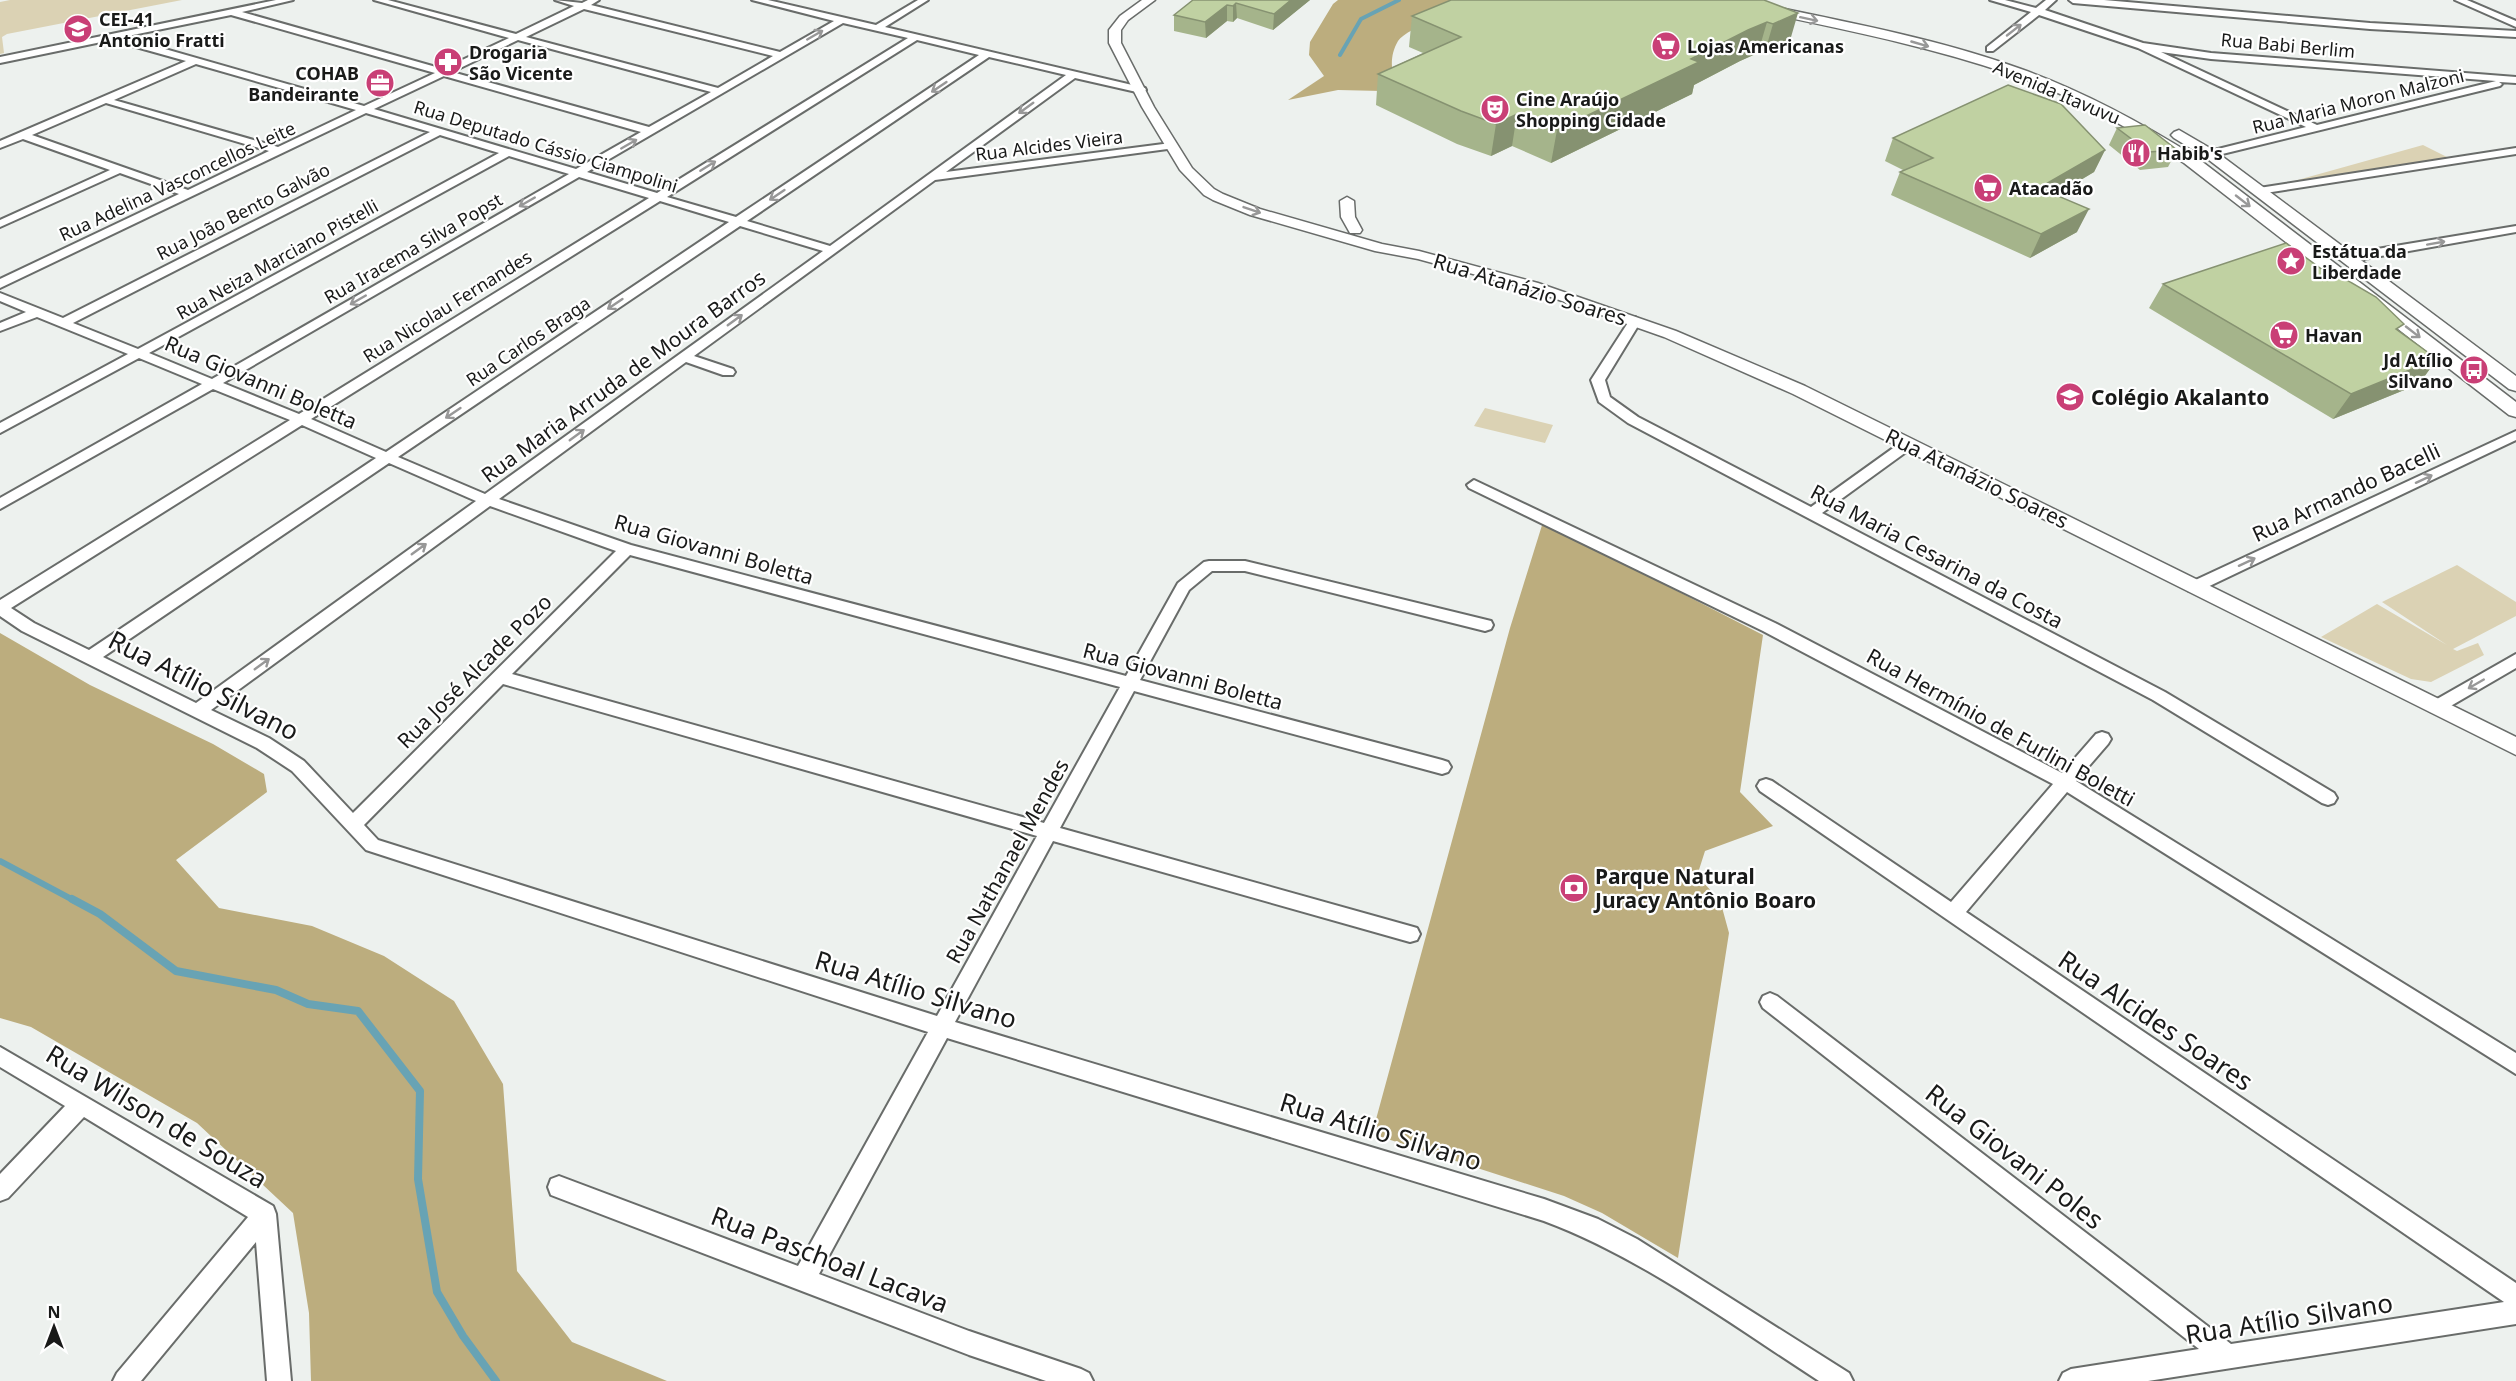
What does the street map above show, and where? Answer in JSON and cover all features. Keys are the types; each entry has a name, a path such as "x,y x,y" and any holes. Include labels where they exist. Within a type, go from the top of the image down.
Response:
{"main road":[{"name":"Avenida Itavuvu","path":"1725,0 1904,39 2015,71 2074,95 2138,127 2196,165 2516,411"},
{"name":"Avenida Itavuvu","path":"1820,6 1990,49 2039,66 2163,125 2210,154 2516,386"},
{"path":"2196,165 2200,159 2210,154"},
{"path":"2300,245 2326,256 2347,258"}],"street":[{"path":"214,0 219,15"},
{"path":"0,60 289,0"},
{"path":"378,0 719,92"},
{"path":"559,0 781,55"},
{"name":"Rua Adelina Vasconcellos Leite","path":"0,284 595,0"},
{"path":"756,0 1141,90"},
{"path":"878,28 924,0"},
{"name":"Rua Atanázio Soares","path":"1149,0 1124,18 1115,30 1115,42 1171,146 1187,170 1218,197 1377,252 1419,255"},
{"path":"1994,0 2038,11 2141,46 2316,128"},
{"path":"1990,49 2052,0"},
{"path":"2073,0 2370,26 2516,34"},
{"path":"2459,0 2516,24"},
{"path":"231,12 650,131"},
{"name":"Rua Iracema Silva Popst","path":"0,504 842,20"},
{"name":"Rua Deputado Cássio Ciampolini","path":"112,37 366,109 832,250"},
{"name":"Rua Nicolau Fernandes","path":"0,607 916,37"},
{"name":"Rua Babi Berlim","path":"2141,46 2211,56 2514,80"},
{"name":"Rua Carlos Braga","path":"89,658 987,54"},
{"path":"2206,75 2193,68 2190,63 2196,57 2211,56"},
{"path":"0,145 198,60"},
{"path":"1074,74 1117,74 1126,65"},
{"name":"Rua Maria Arruda de Moura Barros","path":"197,711 1074,74"},
{"name":"Rua Babi Berlim","path":"2432,74 2462,83 2469,91"},
{"name":"Rua Maria Moron Malzoni","path":"2210,154 2514,80"},
{"path":"105,100 279,151"},
{"name":"Rua João Bento Galvão","path":"63,323 439,131"},
{"path":"21,135 189,194"},
{"name":"Rua Alcides Vieira","path":"930,177 1171,146"},
{"path":"2259,191 2516,151"},
{"name":"Rua Neiza Marciano Pistelli","path":"0,429 140,355 508,152"},
{"path":"0,224 119,170"},
{"name":"Rua Atanázio Soares","path":"1201,183 1317,217 1391,242 1419,255 1533,286 1635,321 1749,368 1908,444 2516,747"},
{"path":"1347,201 1348,217 1355,230"},
{"path":"1276,218 1300,220 1317,217"},
{"path":"2347,258 2516,229"},
{"name":"Rua Giovanni Boletta","path":"0,297 301,420 487,500 627,549 1442,767"},
{"path":"0,327 38,312"},
{"name":"Rua Maria Cesarina da Costa","path":"1635,321 1598,380 1604,399 1633,420 2159,696 2328,798"},
{"path":"684,357 728,372"},
{"name":"Rua Armando Bacelli","path":"2194,586 2516,435"},
{"path":"1811,514 1908,444"},
{"name":"Rua Hermínio de Furlini Boletti","path":"1474,485 1769,627 2064,782 2516,1064"},
{"name":"Rua José Alcade Pozo","path":"354,824 627,549"},
{"name":"Rua Nathanael Mendes","path":"803,1280 1183,587 1209,566 1245,566 1485,625"},
{"name":"Rua Atílio Silvano","path":"0,607 28,627 263,743 298,766 372,845 942,1028 1544,1210 1590,1227 1629,1247 1841,1381"},
{"path":"2436,707 2516,660"},
{"path":"500,677 1410,934"},
{"path":"1952,914 2102,739"},
{"name":"Rua Alcides Soares","path":"1766,786 2516,1297"},
{"name":"Rua Giovani Poles","path":"1770,1002 2225,1356"},
{"name":"Rua Wilson de Souza","path":"0,1056 265,1214 279,1381"},
{"path":"0,1190 82,1104"},
{"name":"Rua Paschoal Lacava","path":"559,1187 969,1343 1081,1381"},
{"path":"124,1381 265,1214"},
{"name":"Rua Atílio Silvano","path":"2071,1381 2516,1312"}],"shaded area":[{"path":"10,0 182,0 7,34 2,37 4,53 0,54 0,2"},
{"path":"1338,0 1483,0 1413,30 1398,41 1393,54 1393,77 1382,91 1338,90 1288,100 1324,76 1309,55 1310,42 1333,4"},
{"path":"2423,145 2451,159 2273,187"},
{"path":"1485,408 1553,425 1545,443 1474,426"},
{"name":"Parque Natural Juracy Antônio Boaro","path":"1543,522 1763,635 1740,792 1773,826 1705,851 1697,876 1720,900 1729,933 1678,1258 1602,1213 1564,1196 1372,1134 1510,628"},
{"path":"2457,565 2516,602 2516,616 2453,649 2457,651 2478,643 2484,655 2431,682 2411,679 2321,637 2377,604 2447,645 2382,602"},
{"path":"0,633 90,685 213,744 264,774 267,792 176,860 219,908 312,926 384,956 454,1001 503,1084 517,1271 572,1342 667,1381 311,1381 309,1313 293,1213 197,1123 31,1027 0,1018"}],"building":[{"path":"1193,0 1291,0 1274,14 1236,3 1233,6 1227,5 1205,22 1174,15"},
{"path":"1451,0 1764,0 1798,13 1773,24 1767,22 1748,30 1691,59 1699,62 1557,130 1517,114 1496,124 1378,74 1461,37 1412,16"},
{"name":"Atacadão","path":"2008,85 2061,104 2105,150 2039,188 2089,209 2041,234 1900,172 1933,158 1893,138"},
{"path":"2145,125 2177,150 2149,152 2117,128"},
{"name":"Havan","path":"2286,243 2327,273 2335,273 2376,297 2404,324 2396,329 2437,359 2351,394 2163,284"}],"waterway":[{"path":"1340,55 1361,19 1399,0"},
{"path":"0,861 75,901"},
{"path":"72,899 100,914 176,971 276,990 308,1004 358,1011 420,1091 418,1179 437,1292 463,1336 496,1381"}],"place":[{"name":"CEI-41 Antonio Fratti","path":"78,29"},
{"name":"Lojas Americanas","path":"1666,46"},
{"name":"Drogaria São Vicente","path":"448,62"},
{"name":"COHAB Bandeirante","path":"380,83"},
{"name":"Cine Araújo Shopping Cidade","path":"1495,109"},
{"name":"Habib's","path":"2136,153"},
{"name":"Atacadão","path":"1988,188"},
{"name":"Estátua da Liberdade","path":"2291,261"},
{"name":"Havan","path":"2284,335"},
{"name":"Jd Atílio Silvano","path":"2474,370"},
{"name":"Colégio Akalanto","path":"2070,397"},
{"name":"Parque Natural Juracy Antônio Boaro","path":"1574,888"}]}
